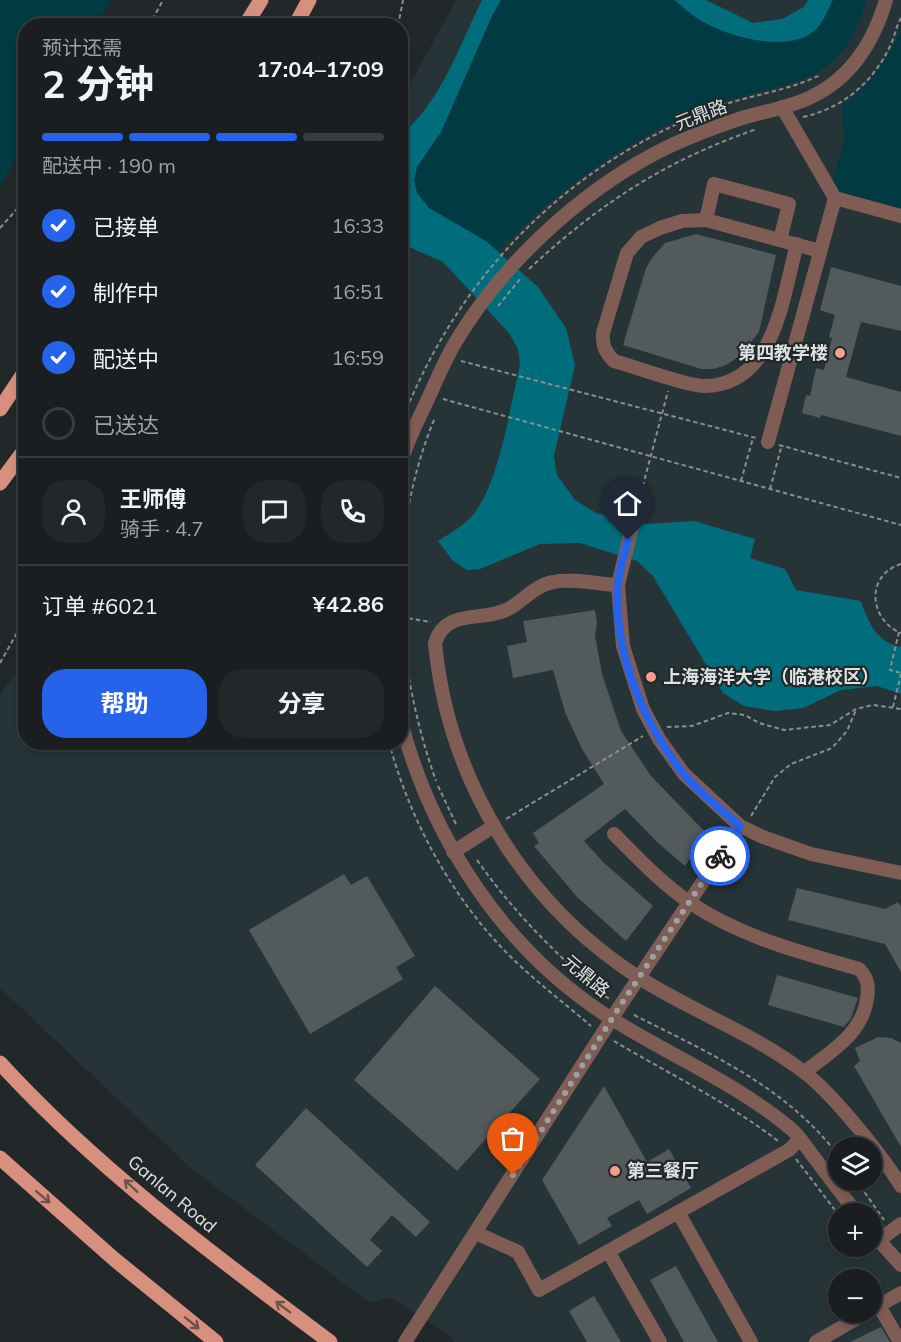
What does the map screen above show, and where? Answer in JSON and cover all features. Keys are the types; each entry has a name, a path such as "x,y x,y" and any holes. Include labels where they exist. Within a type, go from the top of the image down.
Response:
{"main road":[{"path":"250,18 261,0"},
{"path":"299,18 309,0"},
{"path":"0,409 18,382"},
{"path":"0,483 18,459"},
{"name":"Ganlan Road","path":"0,1063 67,1130 138,1193 330,1342"},
{"path":"0,1158 114,1259 216,1342"}],"street":[{"name":"元鼎路","path":"408,447 458,338 480,306 521,267 574,206 654,154 696,134 812,97 843,77 859,57 879,24 886,0"},
{"path":"782,107 835,198 901,216"},
{"path":"706,220 714,184 789,204 780,240"},
{"path":"775,443 820,251 835,198"},
{"path":"797,244 771,339 759,359 742,375 723,383 702,386 614,361 607,354 602,342 603,333 627,253 641,237 682,221 706,220 797,244 820,251"},
{"path":"634,519 618,585 623,646 643,709 659,739 684,774 740,826 811,854 901,873"},
{"path":"618,585 564,580 549,582 509,609 497,614 457,619 444,626 435,643 444,705 470,781 520,868 547,901 574,928 639,978 805,1072 865,1138 901,1186"},
{"name":"元鼎路","path":"408,750 411,762 453,852 497,916 530,951 564,982 612,1019 729,1084 792,1129 849,1203"},
{"path":"453,852 494,826"},
{"path":"405,1342 620,1006 740,826"},
{"path":"614,834 650,871 689,902 734,928 783,947 859,969 866,976 868,987 865,1011 858,1027 805,1072"},
{"path":"476,1233 518,1252 539,1290 789,1149 800,1139"},
{"path":"678,1212 751,1342"},
{"path":"882,1234 897,1226"},
{"path":"882,1245 901,1265"},
{"path":"608,1251 660,1342"},
{"path":"882,1305 901,1293"},
{"path":"882,1321 900,1342"},
{"path":"816,1342 850,1323"}],"path":[{"path":"153,18 163,0"},
{"path":"400,18 403,0"},
{"path":"799,118 836,106 867,81 882,61 901,18"},
{"path":"496,308 521,267 640,181 697,151 762,127"},
{"path":"0,228 18,208"},
{"path":"468,295 502,251"},
{"path":"457,370 466,353"},
{"path":"461,361 577,389 901,478"},
{"path":"634,519 671,377"},
{"path":"439,408 447,390"},
{"path":"443,399 901,525"},
{"path":"408,504 418,466 436,416"},
{"path":"741,481 753,437"},
{"path":"770,489 775,443"},
{"path":"893,707 901,674 890,670 900,632 887,626 879,616 874,604 879,579 887,570 901,564"},
{"path":"408,617 444,626"},
{"path":"0,663 18,630"},
{"path":"408,677 423,742 437,784 466,843 494,885 529,927 548,947 620,1006 745,1071 805,1119 828,1144"},
{"path":"740,826 753,815 775,777 791,764 832,748 847,731 856,709 873,705 901,709"},
{"path":"392,750 414,813 438,861 468,906 511,957 544,988 603,1035 744,1115 789,1149 830,1203"},
{"path":"866,1191 897,1226"}],"shaded area":[{"path":"0,0 111,0 100,18 18,18 18,155 0,186"},
{"name":"上海海洋大学（临港校区）","path":"456,0 901,0 901,1342 454,1342 454,1338 390,1297 370,1303 193,1170 0,988 0,695 18,670 18,750 408,750 408,88"},
{"path":"482,0 501,0 441,132 417,167 414,180 417,193 429,208 486,241 538,287 566,328 575,365 554,456 557,475 575,500 596,513 646,524 694,521 755,539 750,558 785,569 796,590 861,601 870,624 880,636 893,645 901,647 901,694 877,686 841,690 803,708 775,711 744,706 723,693 653,576 637,561 580,543 540,544 480,569 467,570 453,561 438,541 470,518 486,493 499,458 520,365 518,349 509,333 443,262 408,246 408,128 438,90"},
{"path":"501,0 674,0 701,21 819,27 833,0 867,0 856,29 846,46 824,68 784,86 711,105 652,132 596,166 545,206 497,251 486,241 429,208 417,193 414,180 417,167 441,132"},
{"path":"674,0 706,0 753,23 782,19 804,7 808,0 833,0 821,23 810,34 785,42 770,42 739,36 711,26 696,18"},
{"path":"901,27 901,210 830,191 844,141 842,106 878,71"}],"building":[{"path":"696,234 776,255 759,332 740,356 726,365 713,369 701,369 623,345 646,268 652,258 665,243"},
{"name":"第四教学楼","path":"831,267 901,286 901,331 861,322 846,377 901,392 901,436 821,415 820,418 802,413 806,395 810,396 816,368 824,370 832,338 829,337 835,315 820,310"},
{"path":"595,610 597,624 595,635 602,674 621,731 651,776 707,834 685,866 657,842 625,809 584,841 603,862 653,906 626,941 577,897 534,846 539,843 533,833 604,784 582,749 565,712 553,670 513,678 507,646 527,642 523,621"},
{"path":"344,874 351,885 367,876 415,956 396,967 403,979 310,1034 249,930"},
{"path":"797,888 885,909 898,902 901,907 901,972 885,944 788,920"},
{"path":"777,975 858,998 851,1018 844,1027 768,1005"},
{"path":"435,986 540,1079 457,1171 354,1080"},
{"path":"878,1037 891,1038 901,1043 901,1147 854,1066 860,1061 855,1048"},
{"name":"第三餐厅","path":"604,1086 647,1162 669,1149 691,1188 647,1214 639,1200 607,1218 612,1226 579,1245 542,1180"},
{"path":"306,1108 430,1222 416,1237 392,1215 370,1240 382,1251 367,1267 255,1165"},
{"path":"676,1266 718,1342 684,1342 650,1280"},
{"path":"594,1296 621,1342 587,1342 569,1311"},
{"path":"881,1327 890,1342 850,1342"}],"way so far":[{"path":"513,1175 620,1006 720,856"}],"place":[{"name":"第四教学楼","path":"840,353"},
{"name":"上海海洋大学（临港校区）","path":"651,677"},
{"name":"第三餐厅","path":"615,1171"}],"route":[{"path":"628,540 618,585 623,646 643,709 659,739 684,774 740,826 720,856"}]}
